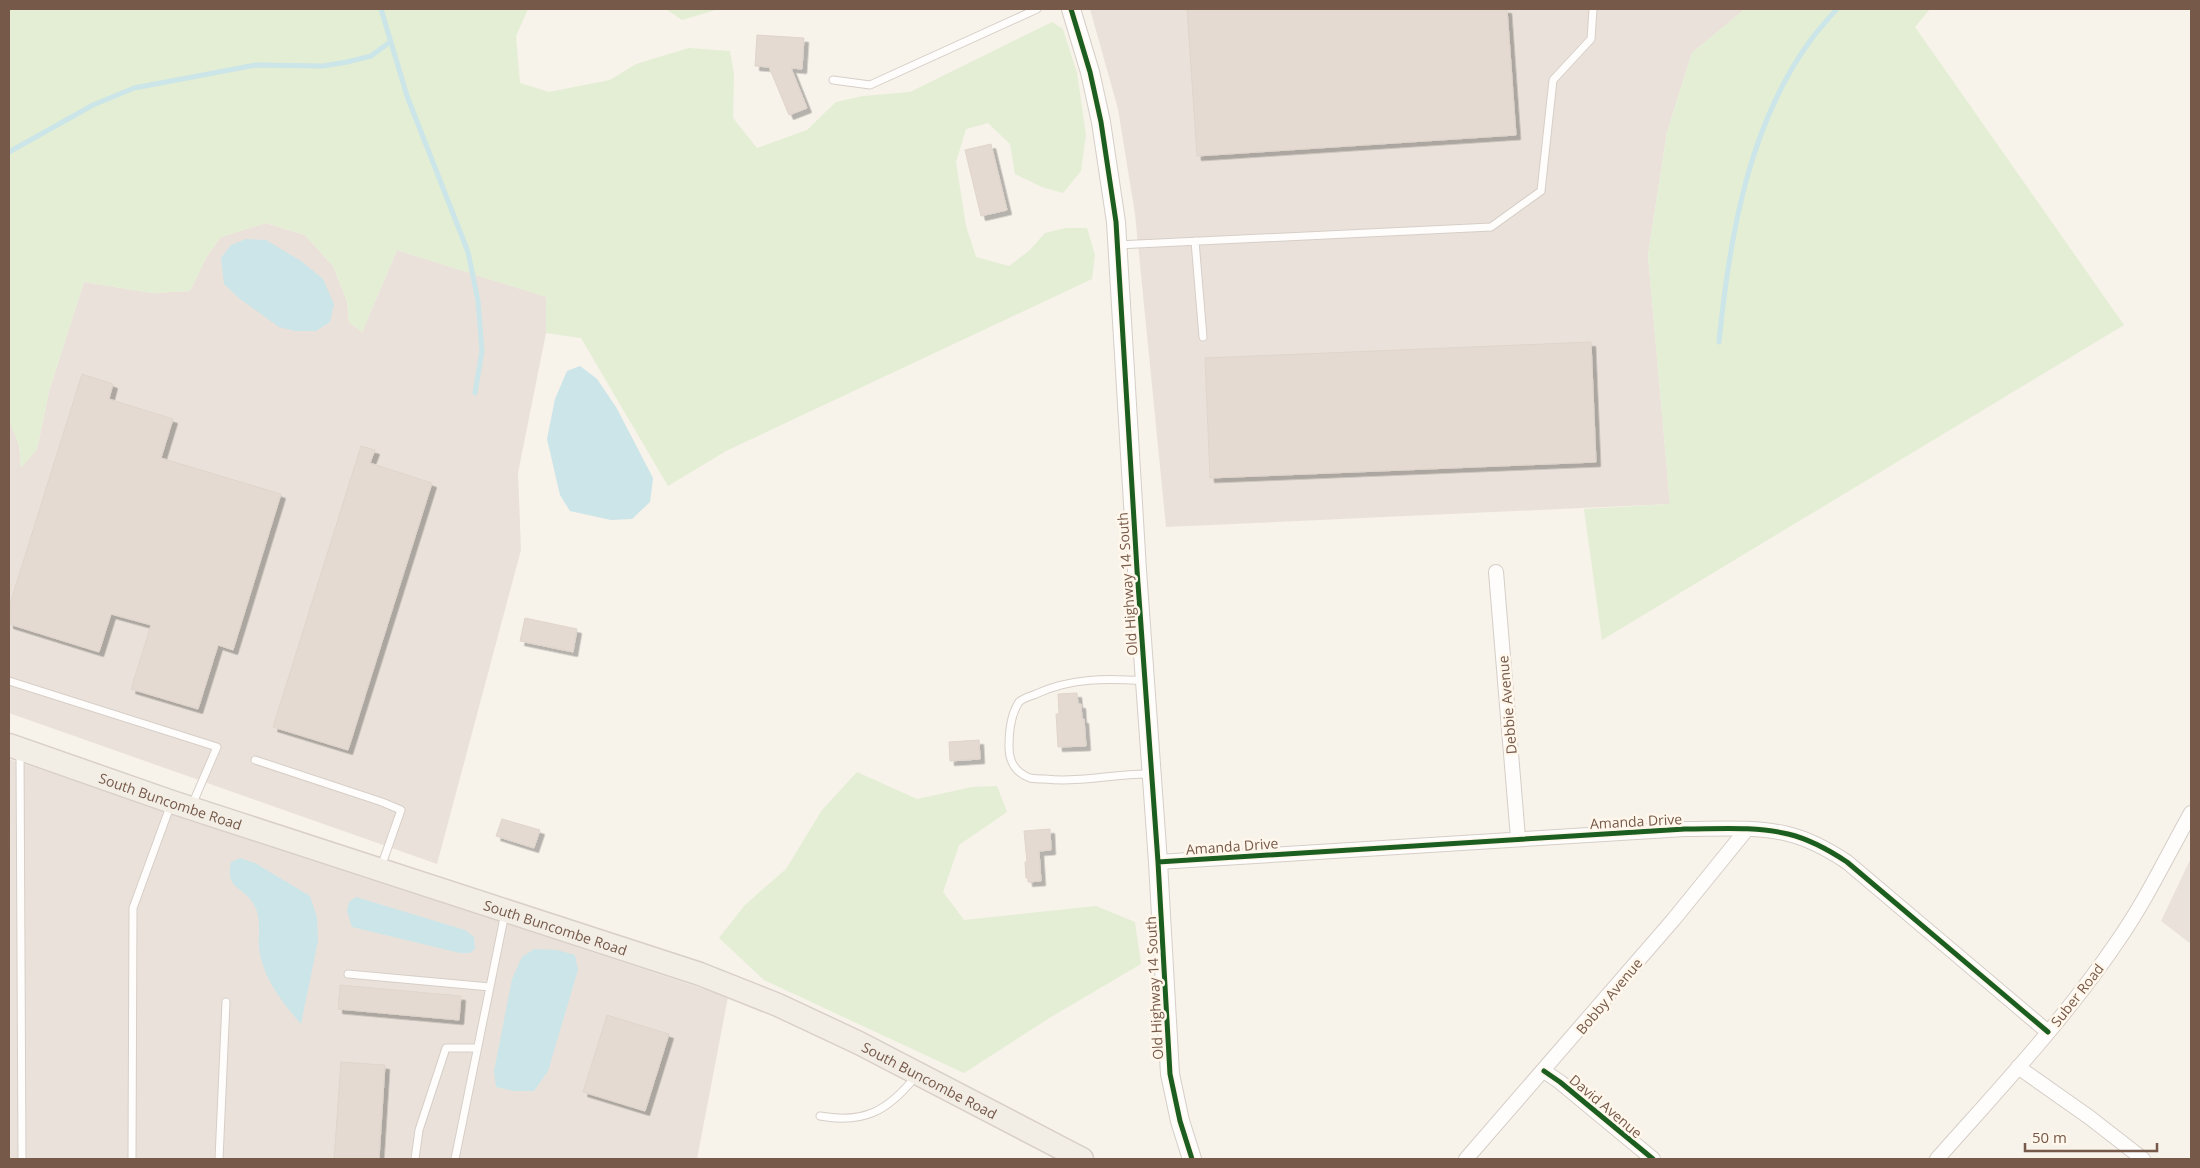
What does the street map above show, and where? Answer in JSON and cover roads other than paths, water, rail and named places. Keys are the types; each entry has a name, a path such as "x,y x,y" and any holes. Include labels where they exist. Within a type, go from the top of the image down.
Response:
{"main road":[{"name":"South Buncombe Road","path":"14,747 181,805 700,974 778,1004 1082,1159"}],"street":[{"name":"Old Highway 14 South","path":"1072,9 1090,72 1110,172 1117,246 1158,862 1170,1074 1180,1120 1192,1159"},
{"name":"Debbie Avenue","path":"1496,572 1518,838"},
{"name":"Suber Road","path":"1937,1159 2048,1032 2118,941 2191,813"},
{"name":"Amanda Drive","path":"1158,862 1685,829 1747,829 1788,834 1817,844 1847,862 2048,1032"},
{"name":"Bobby Avenue","path":"1466,1159 1544,1072 1668,926 1747,829"},
{"path":"2018,1067 2089,1117 2143,1159"},
{"name":"David Avenue","path":"1544,1072 1560,1082 1653,1159"}],"lane":[{"path":"833,80 870,85 1037,9"},
{"path":"1117,246 1491,227 1541,191 1553,80 1592,39 1593,9"},
{"path":"1195,241 1203,337"},
{"path":"1145,681 1093,680 1066,682 1021,700 1013,714 1009,738 1009,757 1014,768 1030,778 1062,781 1131,773 1152,774"},
{"path":"9,681 216,747 181,805 133,908 132,1159"},
{"path":"14,747 22,1159"},
{"path":"255,760 402,810 380,870"},
{"path":"455,1159 505,910"},
{"path":"348,974 490,987"},
{"path":"219,1159 226,1002"},
{"path":"415,1159 419,1130 446,1048 478,1048"},
{"path":"820,1116 839,1119 862,1118 884,1108 903,1093 918,1074"}],"water":[{"path":"246,239 266,240 301,261 323,279 334,304 330,322 316,331 295,331 279,327 240,299 224,284 221,258 231,245"},
{"path":"580,366 597,379 616,407 653,478 650,502 632,519 611,520 570,511 560,495 547,439 555,399 567,371"},
{"path":"240,858 255,863 310,896 317,917 318,941 301,1024 280,998 264,969 259,947 258,913 252,901 233,884 231,879 231,862"},
{"path":"356,897 465,930 474,937 475,949 470,953 460,953 352,927 347,911 349,902"},
{"path":"534,949 557,950 575,955 578,970 548,1071 534,1091 514,1091 496,1087 494,1071 512,979 522,957"}],"waterway":[{"path":"381,9 407,96 468,252 478,301 482,351 475,393"},
{"path":"1719,342 1723,303 1736,224 1745,185 1757,147 1771,110 1789,74 1810,41 1837,9"},
{"path":"9,152 93,105 134,88 256,65 323,66 347,62 371,56 390,42"}]}
